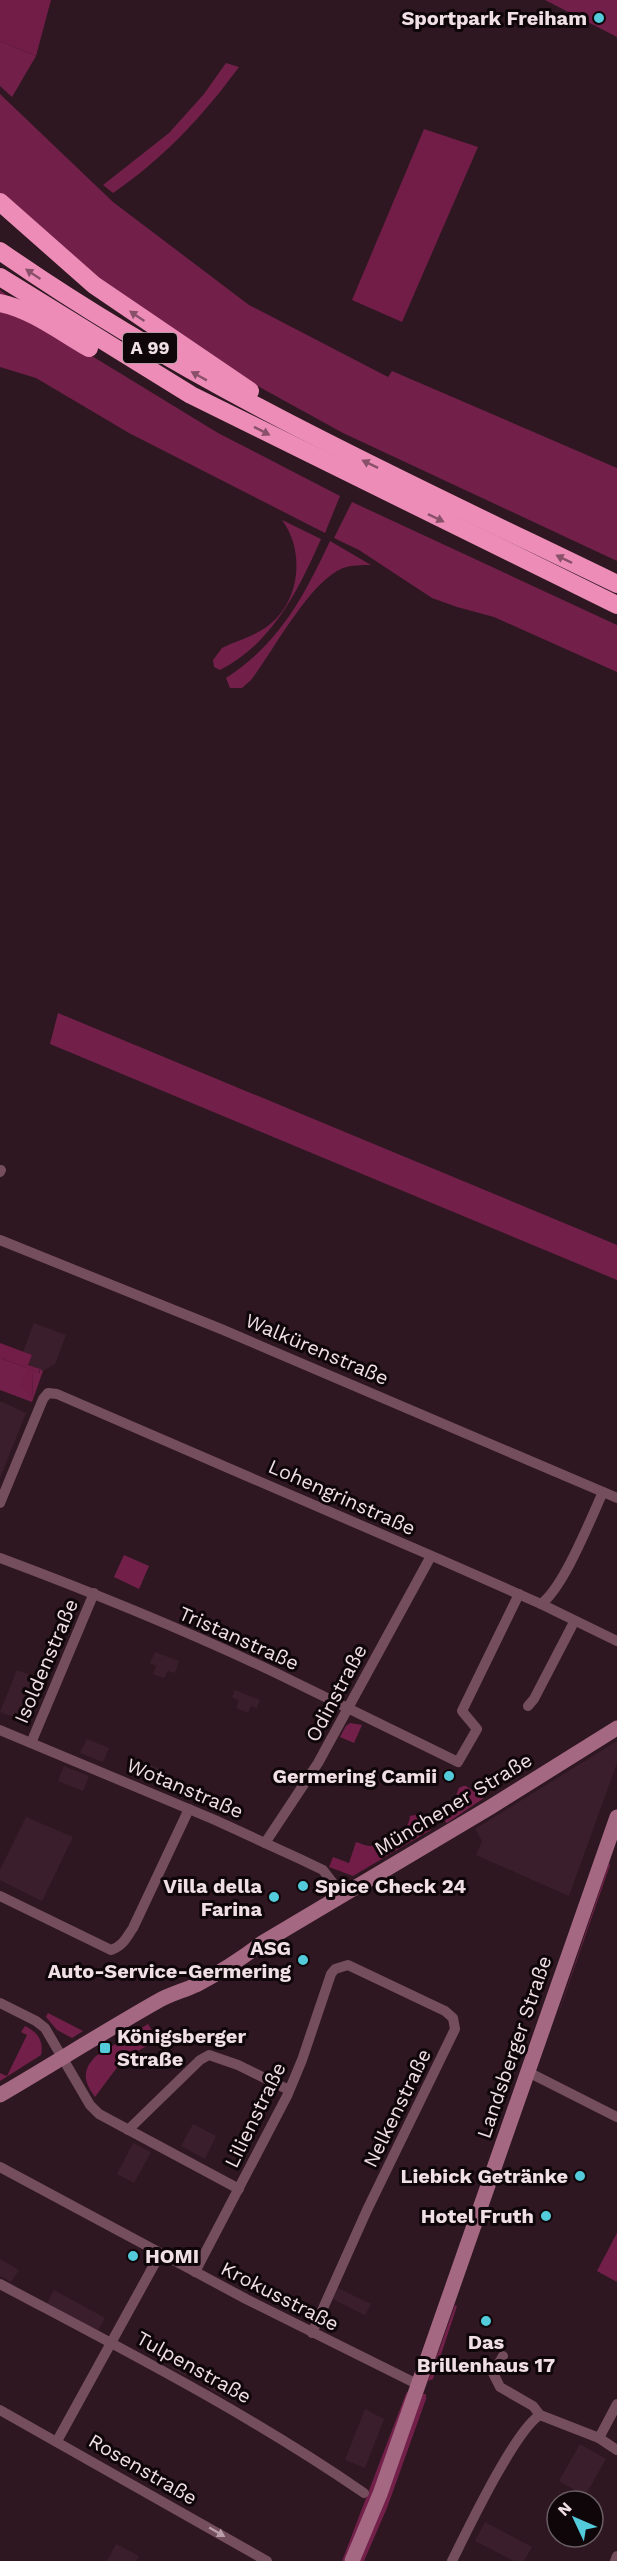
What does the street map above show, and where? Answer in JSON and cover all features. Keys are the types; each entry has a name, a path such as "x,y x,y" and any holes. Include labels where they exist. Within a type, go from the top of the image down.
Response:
{"highway":[{"path":"0,202 94,285 262,398 306,433"},
{"name":"A 99","path":"0,251 134,338 306,433 617,584"},
{"name":"A 99","path":"0,277 191,395 617,605"},
{"path":"0,303 39,320 133,373 191,395"}],"main road":[{"name":"Münchener Straße","path":"0,2095 63,2060 174,1992 195,1985 615,1727"},
{"name":"Landsberger Straße","path":"352,2561 380,2494 617,1817"}],"street":[{"name":"Walkürenstraße","path":"0,1240 217,1327 617,1498"},
{"name":"Lohengrinstraße","path":"0,1503 43,1398 48,1393 57,1394 519,1594 617,1641"},
{"path":"541,1604 549,1598 564,1572 603,1492"},
{"name":"Odinstraße","path":"265,1842 311,1775 431,1556"},
{"name":"Tristanstraße","path":"0,1558 94,1593 276,1673 458,1762 477,1729 462,1711 519,1594"},
{"name":"Isoldenstraße","path":"31,1743 94,1593"},
{"path":"528,1706 534,1699 574,1622"},
{"name":"Wotanstraße","path":"0,1730 189,1809 323,1870 343,1896"},
{"path":"0,1896 111,1950 117,1948 123,1945 133,1928 189,1809"},
{"name":"Nelkenstraße","path":"312,2333 367,2210 455,2029 453,2018 445,2011 348,1965 335,1969"},
{"name":"Lilienstraße","path":"195,2272 289,2091 331,1974 335,1969"},
{"path":"0,2003 40,2024 94,2109 106,2120 239,2188"},
{"path":"128,2130 200,2060 209,2055 238,2065 289,2091"},
{"path":"528,2072 617,2117"},
{"name":"Krokusstraße","path":"0,2167 160,2254 418,2385"},
{"path":"57,2441 160,2254"},
{"name":"Tulpenstraße","path":"0,2284 139,2356 258,2424 364,2493"},
{"path":"503,2356 493,2373 500,2387 533,2406 540,2415 599,2438 617,2450"},
{"path":"599,2438 617,2404"},
{"name":"Rosenstraße","path":"0,2410 267,2561"},
{"path":"452,2561 530,2422 540,2415"},
{"path":"615,2561 617,2556"}],"shaded area":[{"path":"0,0 51,0 36,56 0,41"},
{"name":"Sportpark Freiham","path":"545,0 617,0 617,37"},
{"path":"0,41 36,56 12,97 0,86"},
{"path":"226,63 239,67 181,136 149,166 113,193 103,185 169,133 204,94"},
{"path":"0,94 113,202 249,305 388,377 392,371 617,468 617,561 343,433 225,368 61,251 0,193"},
{"path":"424,129 478,147 402,322 352,300"},
{"path":"0,290 69,342 218,433 340,496 325,533 129,433 36,378 0,367"},
{"path":"352,502 617,625 617,672 494,617 432,598 359,550 334,538"},
{"path":"282,520 321,539 293,596 282,613 269,630 255,646 220,670 214,667 213,660 222,648 265,628 286,606 292,592 296,577 294,547 290,533"},
{"path":"330,541 371,565 346,567 330,576 305,602 251,680 242,688 230,688 226,678 261,650 276,634 300,599"},
{"path":"58,1013 617,1245 617,1280 50,1044"},
{"path":"34,1323 66,1335 55,1364 43,1371 28,1365 32,1355 23,1352"},
{"path":"0,1343 32,1355 28,1365 40,1369 39,1374 33,1371 32,1399 20,1385 27,1368 0,1358"},
{"path":"0,1358 27,1368 32,1398 33,1371 40,1373 40,1369 43,1371 32,1402 0,1390"},
{"path":"0,1401 26,1413 0,1478"},
{"path":"124,1555 149,1566 139,1589 114,1577"},
{"path":"155,1652 179,1661 175,1673 168,1671 164,1678 153,1674 156,1666 150,1663"},
{"path":"17,1670 43,1680 26,1722 0,1712"},
{"path":"235,1690 260,1700 257,1708 251,1706 248,1713 236,1708 239,1701 232,1697"},
{"path":"350,1723 362,1725 354,1743 340,1737"},
{"path":"87,1739 109,1748 103,1762 80,1753"},
{"path":"617,1741 617,1763 569,1896 476,1855 482,1841 475,1829"},
{"path":"144,1762 166,1772 160,1786 137,1777"},
{"path":"64,1766 89,1776 83,1791 58,1781"},
{"path":"463,1786 484,1798 447,1823 445,1822 459,1788"},
{"path":"421,1814 431,1830 353,1876 329,1867 333,1857 349,1863 356,1842 370,1846 383,1844 406,1828 410,1816"},
{"path":"26,1817 73,1837 42,1901 0,1880 0,1870"},
{"path":"609,1863 610,1865 553,2029"},
{"path":"48,2013 83,2031 72,2038 57,2030 46,2017"},
{"path":"148,2024 157,2039 121,2062 95,2097 86,2081 86,2071 91,2061"},
{"path":"25,2026 39,2037 41,2055 0,2081 0,2073 7,2076 27,2035 21,2032"},
{"path":"193,2124 216,2136 205,2159 181,2146"},
{"path":"133,2143 151,2152 134,2183 117,2174"},
{"path":"617,2233 617,2282 597,2271"},
{"path":"0,2259 19,2270 11,2282 0,2276"},
{"path":"338,2288 371,2304 365,2315 333,2299"},
{"path":"54,2290 105,2318 98,2331 47,2303"},
{"path":"455,2305 457,2306 433,2379 428,2381"},
{"path":"178,2355 193,2363 186,2376 171,2368"},
{"path":"214,2373 229,2381 221,2395 206,2387"},
{"path":"407,2391 408,2395 361,2525 342,2561"},
{"path":"422,2394 426,2394 426,2399 387,2508 364,2561 359,2561"},
{"path":"365,2409 384,2419 365,2468 345,2460"},
{"path":"580,2444 606,2459 589,2489 573,2489 559,2481"},
{"path":"485,2522 532,2547 524,2561 514,2561 475,2541"},
{"path":"116,2544 139,2556 136,2561 107,2561"}],"place":[{"name":"Sportpark Freiham","path":"599,18"},
{"name":"Germering Camii","path":"449,1776"},
{"name":"Spice Check 24","path":"303,1886"},
{"name":"Villa della Farina","path":"274,1897"},
{"name":"ASG Auto-Service-Germering","path":"303,1960"},
{"name":"Königsberger Straße","path":"105,2048"},
{"name":"Liebick Getränke","path":"580,2176"},
{"name":"Hotel Fruth","path":"546,2216"},
{"name":"HOMI","path":"133,2256"},
{"name":"Das Brillenhaus 17","path":"486,2321"}]}
